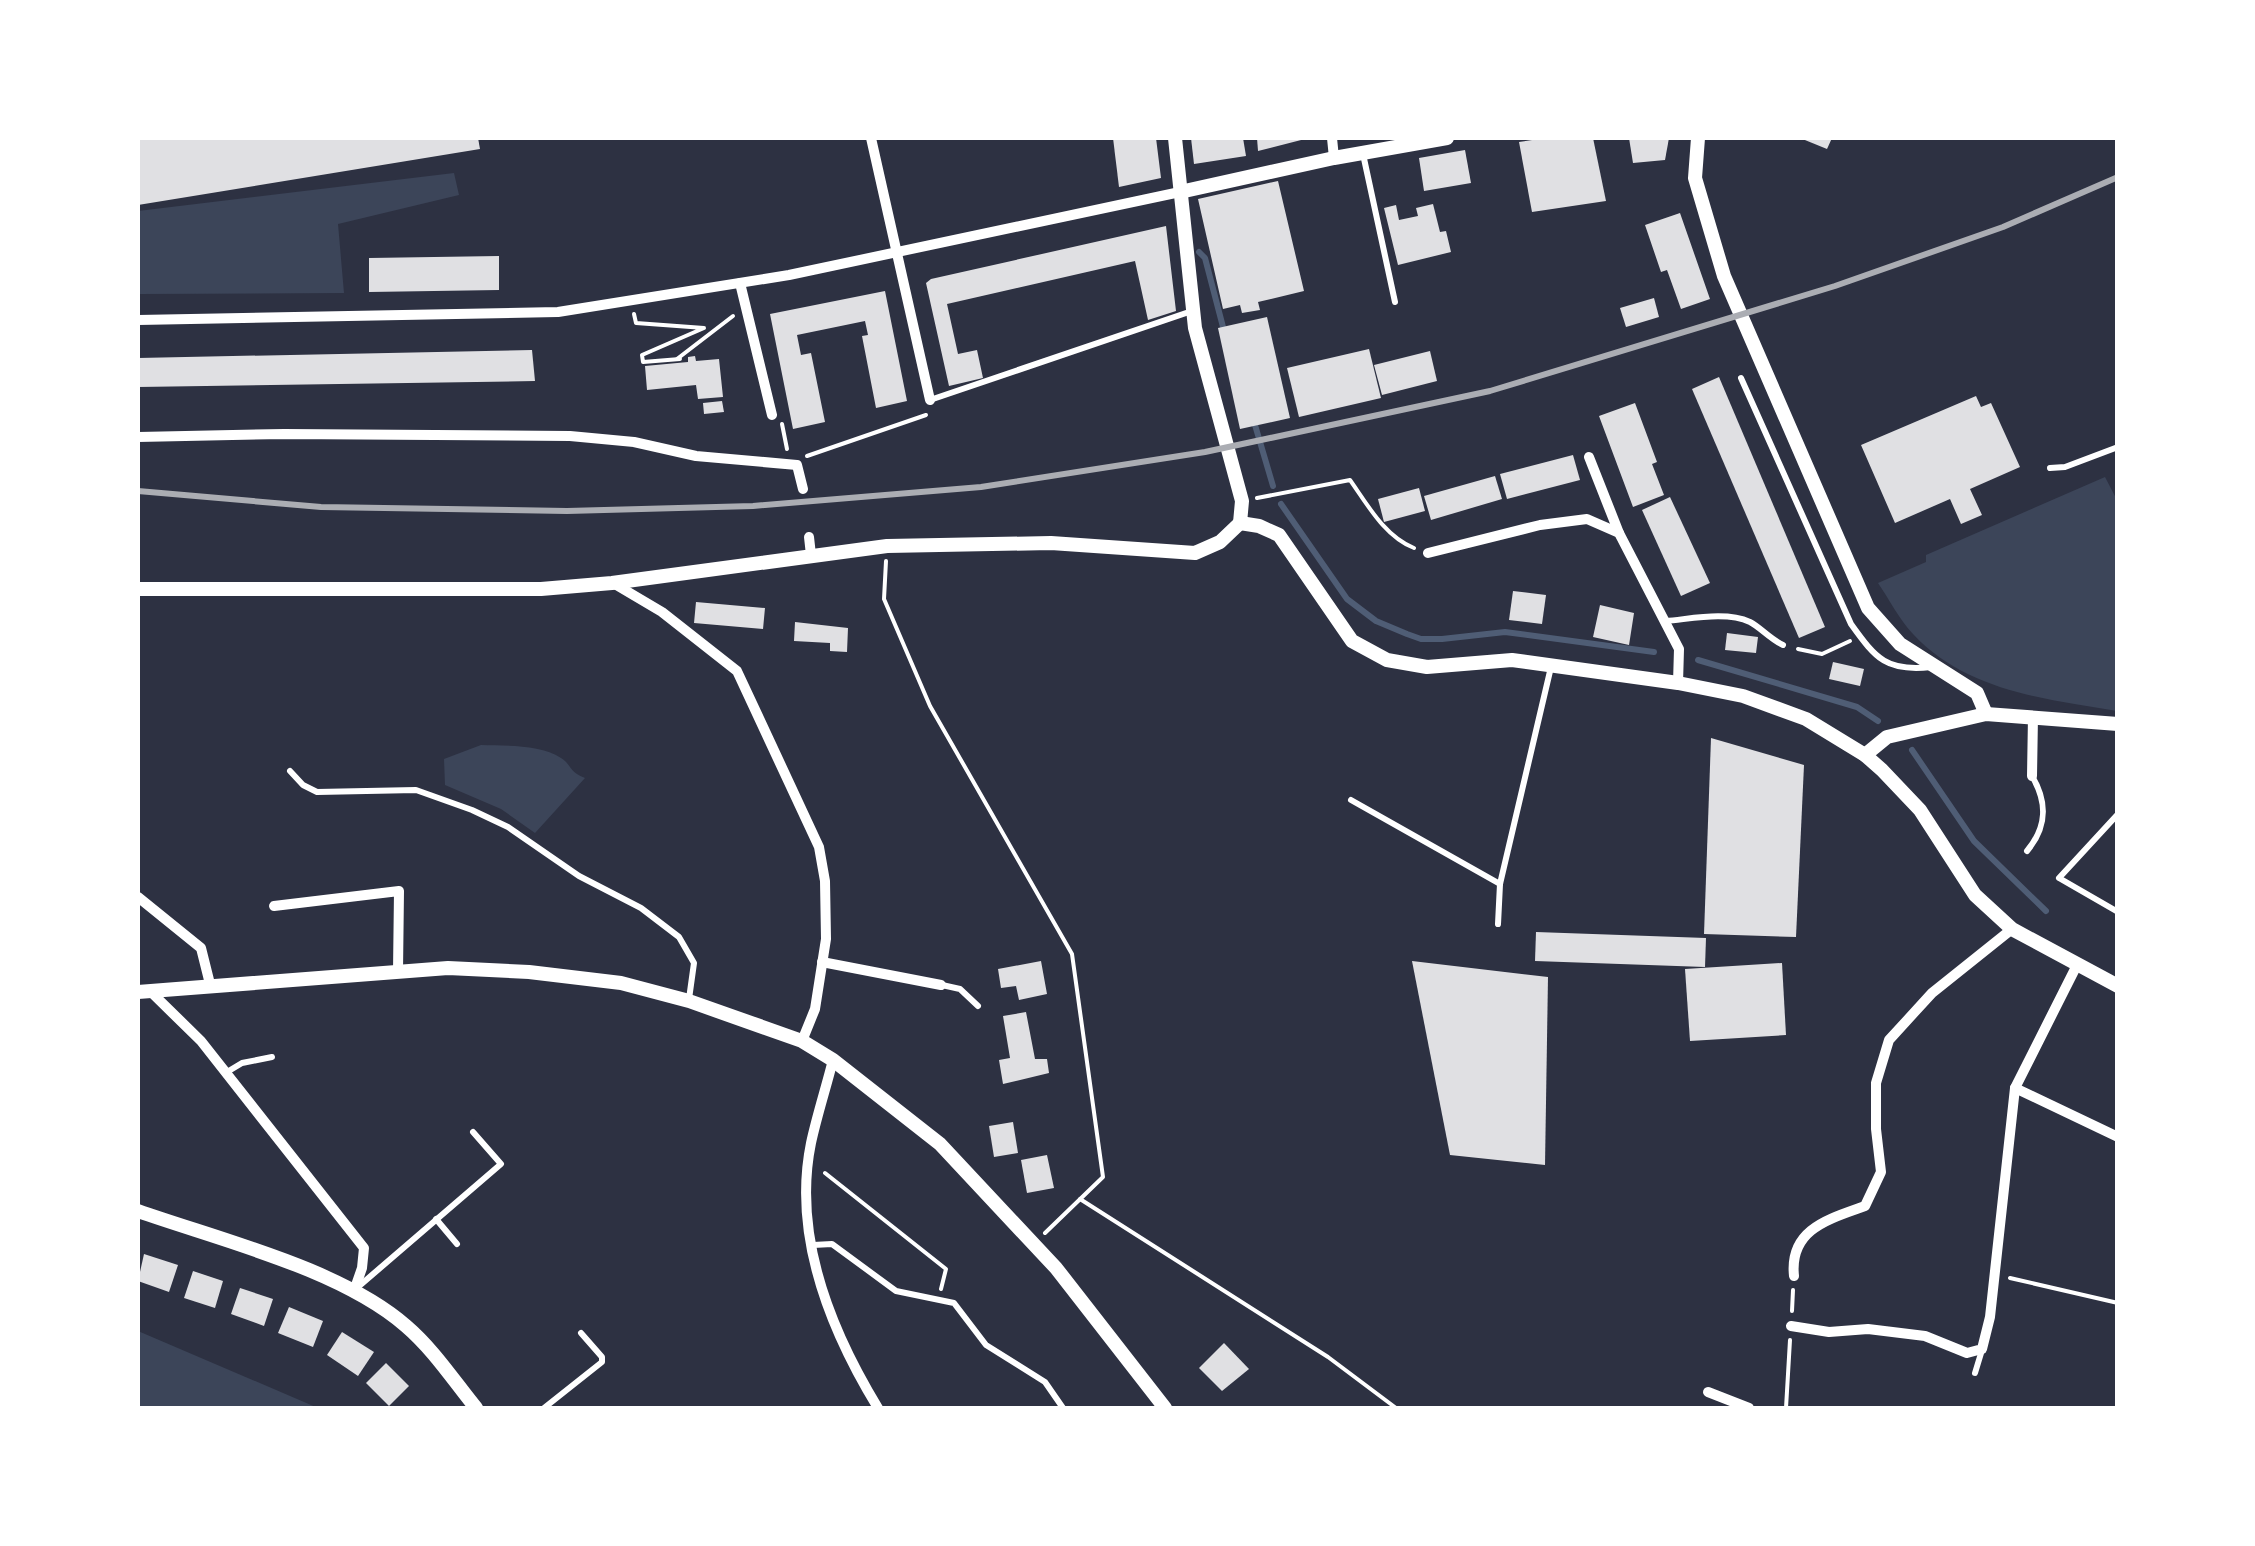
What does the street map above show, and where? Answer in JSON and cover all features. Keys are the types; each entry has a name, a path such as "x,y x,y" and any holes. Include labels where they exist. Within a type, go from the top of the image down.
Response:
{"street":[{"path":"870,138 930,400"},
{"path":"138,590 468,590 612,583 886,546 1052,543 1196,553 1220,542 1240,523 1242,501 1194,311 1174,138"},
{"path":"1332,138 1334,158"},
{"path":"138,320 558,312 740,282 1363,152 1447,138"},
{"path":"1698,138 1694,178 1724,276 1868,608 1900,644 1977,694 1986,714"},
{"path":"740,282 772,414"},
{"path":"138,437 570,436 634,442 696,456 797,465 803,489"},
{"path":"1588,458 1619,533 1678,649 1678,682"},
{"path":"1428,553 1540,524 1587,519 1619,533"},
{"path":"1240,523 1279,535 1352,641 1387,660 1428,668 1491,660 1678,682 1744,696 1806,719 1865,754 1920,810 1975,895 2012,929 2118,986"},
{"path":"809,537 812,555"},
{"path":"612,583 662,612 738,671 818,847 825,880 826,938 815,1009 802,1041"},
{"path":"1865,754 1888,737 1986,714 2118,724"},
{"path":"2032,776 2033,716"},
{"path":"274,906 399,892 398,971"},
{"path":"138,897 201,948 211,988"},
{"path":"1794,1276 1792,1258 1804,1234 1865,1206 1881,1172 1876,1082 1889,1040 1932,993 2012,929"},
{"path":"822,962 941,984"},
{"path":"1791,1326 1829,1332 1868,1329 1925,1336 1967,1353 1982,1349 1996,1275 2015,1088 2077,964"},
{"path":"144,992 448,968 529,972 620,984 689,1001 802,1041 833,1060 940,1144 1033,1244 1165,1408"},
{"path":"144,992 201,1041 364,1248 354,1292"},
{"path":"833,1060 810,1146 808,1204 813,1245 835,1330 878,1408"},
{"path":"2015,1088 2118,1137"},
{"path":"138,1211 300,1268 354,1292 409,1328 476,1408"},
{"path":"1708,1392 1749,1408"}],"lane":[{"path":"1363,152 1395,302"},
{"path":"930,400 1194,311"},
{"path":"1741,378 1843,610 1860,636 1884,662 1904,670 1934,666"},
{"path":"2050,468 2118,447"},
{"path":"1664,622 1738,618 1755,624 1763,635 1784,645"},
{"path":"1498,924 1500,884 1552,666"},
{"path":"290,771 303,786 317,792 416,790 508,827 567,869 642,908 679,937 694,963 689,1001"},
{"path":"2028,852 2044,821 2042,792 2032,776"},
{"path":"1351,800 1500,884"},
{"path":"2118,814 2059,878 2118,912"},
{"path":"941,984 960,989 978,1006"},
{"path":"226,1072 242,1062 272,1057"},
{"path":"354,1292 501,1164 474,1132"},
{"path":"436,1219 456,1244"},
{"path":"813,1245 832,1244 896,1291 954,1303 986,1345 1044,1382 1063,1408"},
{"path":"544,1408 602,1362 581,1333"},
{"path":"1975,1373 1982,1349"}],"path":[{"path":"630,300 636,323 704,328"},
{"path":"704,328 642,355 643,362 678,360 704,336 735,314 746,311"},
{"path":"704,328 704,336"},
{"path":"772,414 782,422 790,464"},
{"path":"1242,501 1350,480 1400,543 1428,553"},
{"path":"886,546 884,599 930,706 1072,954 1104,1177 1033,1244"},
{"path":"1784,645 1822,654 1860,636"},
{"path":"810,1161 946,1269 938,1298"},
{"path":"1080,1199 1328,1357 1396,1408"},
{"path":"1996,1275 2118,1303"}],"shaded area":[{"path":"454,173 459,195 338,224 344,293 138,294 138,211"},
{"path":"2105,477 2118,502 2117,711 2008,689 1957,668 1913,634 1878,583 1926,562 1926,555"},
{"path":"481,745 553,753 585,778 535,833 501,809 445,785 444,759"},
{"path":"138,1331 318,1408 138,1408"}],"building":[{"path":"138,138 478,138 480,149 138,205"},
{"path":"1113,138 1156,138 1161,178 1119,187"},
{"path":"1191,138 1243,138 1246,156 1194,164"},
{"path":"1257,138 1305,138 1305,139 1258,151"},
{"path":"1593,138 1606,201 1532,212 1519,142"},
{"path":"1629,138 1669,138 1665,160 1633,163"},
{"path":"1800,138 1832,138 1827,149"},
{"path":"1465,150 1471,183 1424,191 1419,158"},
{"path":"1278,181 1304,291 1258,302 1260,310 1242,313 1240,305 1223,309 1198,199"},
{"path":"1433,204 1440,232 1446,231 1451,252 1398,265 1384,208 1396,205 1399,220 1418,216 1416,208"},
{"path":"1680,213 1710,299 1681,309 1667,270 1661,272 1645,225"},
{"path":"1166,226 1176,311 1148,320 1135,261 947,304 958,354 977,350 983,378 949,386 926,283 931,279"},
{"path":"499,256 499,290 369,292 369,258"},
{"path":"885,291 907,401 876,408 862,336 868,335 865,321 797,335 801,355 811,353 825,422 793,429 770,314"},
{"path":"1654,298 1659,317 1626,327 1620,308"},
{"path":"1267,317 1290,418 1240,429 1218,328"},
{"path":"1369,349 1381,398 1299,417 1287,368"},
{"path":"532,350 535,381 138,387 138,358"},
{"path":"1430,351 1437,381 1382,395 1374,365"},
{"path":"695,356 696,361 719,359 723,397 698,399 696,385 647,390 645,366 688,362 688,357"},
{"path":"1719,377 1825,627 1799,638 1692,389"},
{"path":"1976,396 1981,407 1991,403 2020,467 1970,489 1982,515 1961,524 1950,499 1895,523 1861,445"},
{"path":"722,401 724,412 704,414 703,403"},
{"path":"1635,403 1657,462 1652,464 1664,495 1633,507 1599,416"},
{"path":"1573,455 1580,480 1507,499 1500,474"},
{"path":"1495,476 1502,499 1431,520 1424,496"},
{"path":"1419,488 1425,511 1384,522 1378,499"},
{"path":"1670,497 1710,583 1681,596 1642,510"},
{"path":"1513,591 1546,595 1542,624 1509,620"},
{"path":"696,602 765,608 763,629 694,623"},
{"path":"1600,605 1634,613 1629,645 1593,637"},
{"path":"795,622 848,628 847,652 830,651 830,643 794,641"},
{"path":"1727,633 1758,637 1756,653 1725,650"},
{"path":"1833,662 1864,669 1860,686 1829,679"},
{"path":"1711,738 1804,765 1796,937 1704,934"},
{"path":"1536,932 1706,938 1705,967 1535,961"},
{"path":"1041,961 1047,994 1019,1000 1016,986 1001,988 998,969"},
{"path":"1412,961 1548,977 1545,1165 1450,1155"},
{"path":"1782,963 1786,1035 1690,1041 1685,969"},
{"path":"1026,1012 1035,1059 1047,1059 1049,1073 1003,1084 999,1060 1010,1058 1003,1016"},
{"path":"1013,1122 1018,1153 994,1157 989,1126"},
{"path":"1047,1155 1054,1188 1027,1193 1021,1160"},
{"path":"144,1254 178,1265 169,1292 138,1281"},
{"path":"193,1271 223,1281 215,1308 184,1298"},
{"path":"240,1288 273,1299 264,1326 231,1314"},
{"path":"289,1307 323,1321 313,1347 278,1333"},
{"path":"342,1332 374,1352 358,1376 327,1355"},
{"path":"1224,1343 1249,1369 1222,1391 1199,1368"},
{"path":"386,1363 409,1386 389,1406 366,1383"}],"waterway":[{"path":"1199,252 1205,258 1223,327"},
{"path":"1255,425 1273,486"},
{"path":"1281,504 1347,599 1376,621 1407,634 1442,639 1505,632 1654,652"},
{"path":"1698,660 1857,707 1878,721"},
{"path":"1912,750 1974,841 2046,911"}],"railway":[{"path":"138,491 321,507 567,511 753,506 981,487 1205,452 1490,391 1835,286 2003,227 2118,177"}]}
